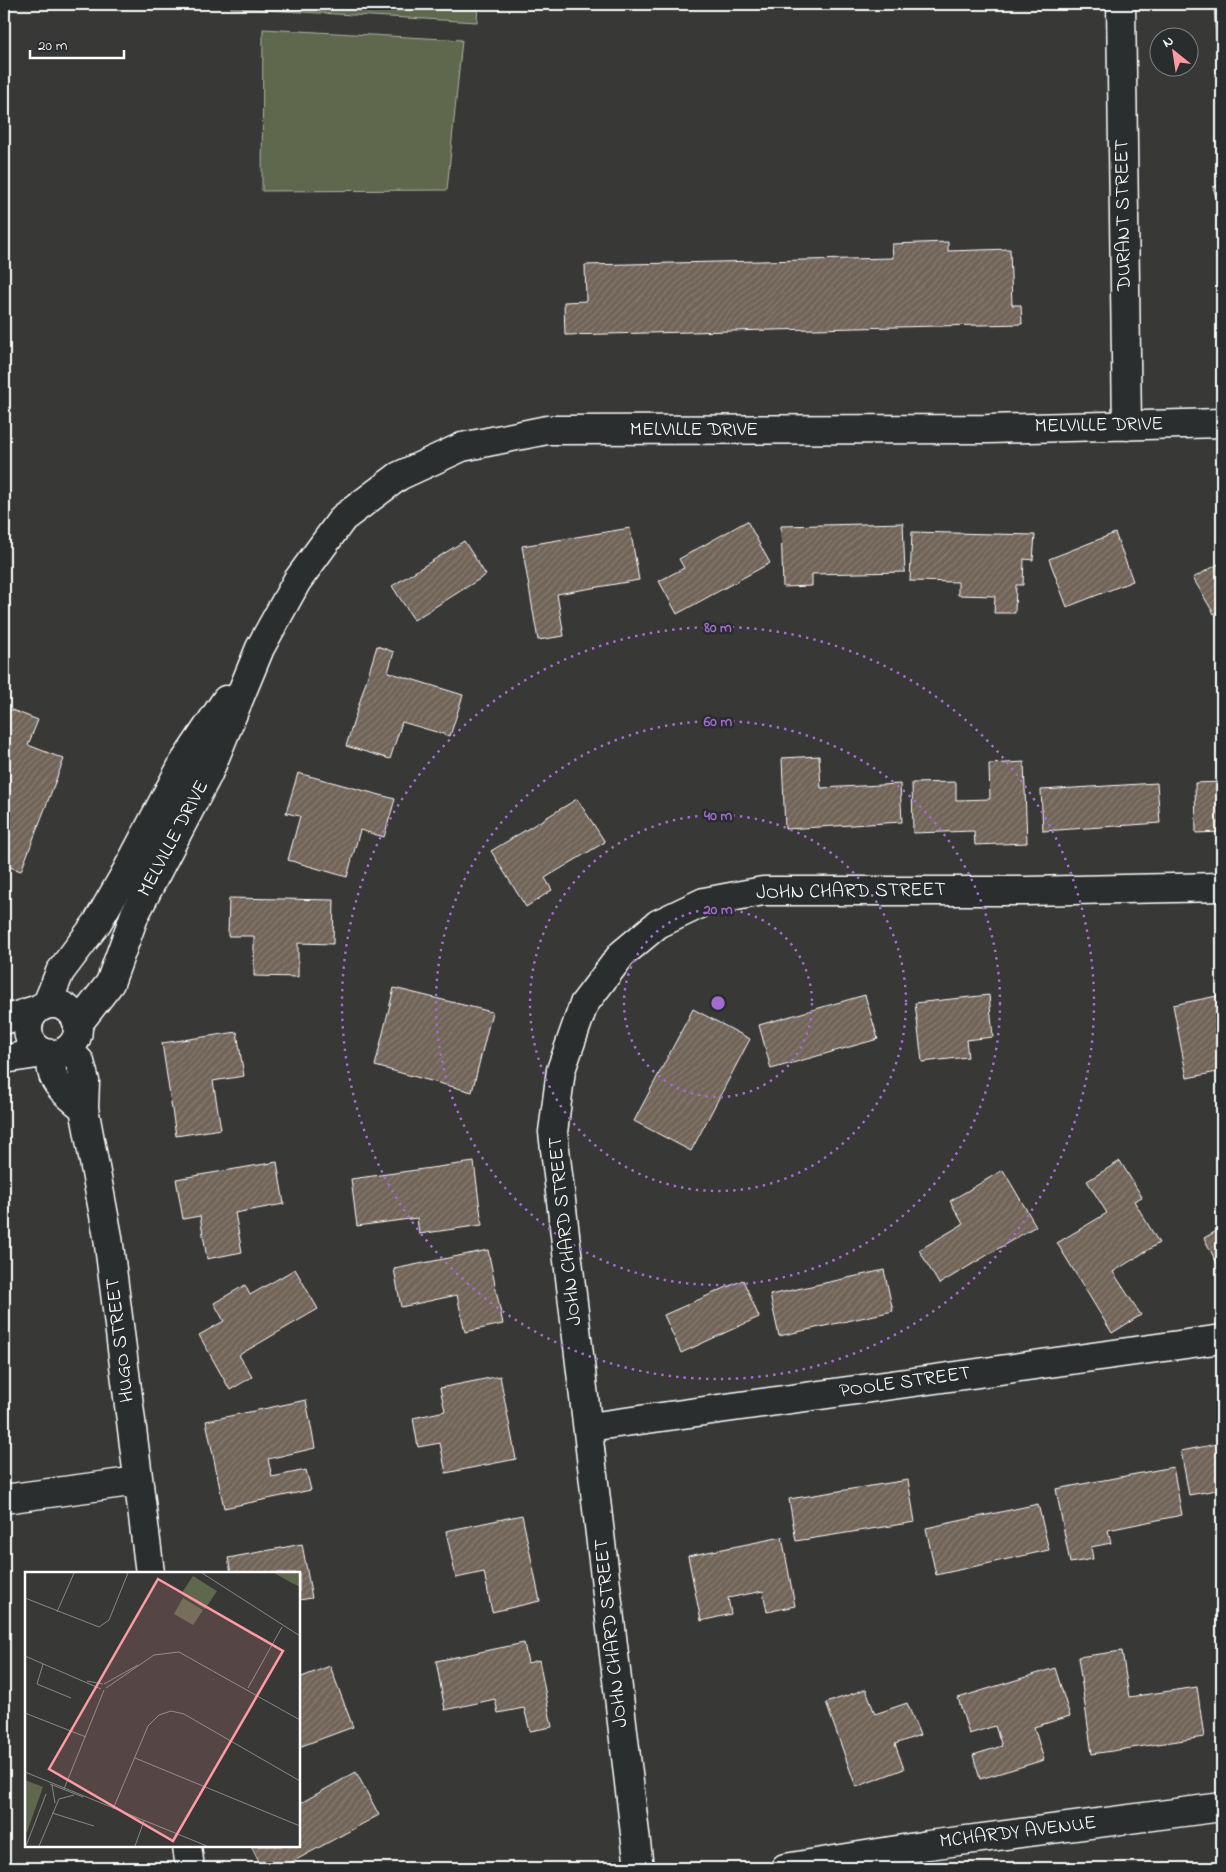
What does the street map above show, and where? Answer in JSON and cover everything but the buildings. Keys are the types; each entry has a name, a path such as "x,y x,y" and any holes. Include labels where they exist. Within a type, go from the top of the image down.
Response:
{"street":[{"name":"DURANT STREET","path":"1121,4 1127,426"},
{"name":"MELVILLE DRIVE","path":"42,1006 60,972 97,923 183,764 260,648 297,580 343,518 399,476 462,447 547,430 978,429 1222,423"},
{"name":"MELVILLE DRIVE","path":"78,1024 110,983 135,914 208,774 260,648"},
{"name":"JOHN CHARD STREET","path":"639,1868 554,1132 561,1070 584,1004 622,954 658,924 704,902 763,890 1025,891 1222,887"},
{"path":"4,1020 55,1003 71,1010 78,1024 77,1038 55,1052 4,1059"},
{"path":"42,1006 31,1016 28,1024 28,1034 31,1042 37,1049 55,1052"},
{"name":"HUGO STREET","path":"55,1052 80,1062 85,1081 84,1108 108,1237 150,1572"},
{"name":"POOLE STREET","path":"589,1427 1222,1339"},
{"path":"4,1499 138,1481"},
{"name":"MCHARDY AVENUE","path":"785,1868 930,1857 1222,1807"},
{"path":"187,1847 190,1868"}],"green space":[{"path":"231,4 478,4 477,22 231,8"},
{"path":"263,29 462,40 447,190 262,191"}]}
